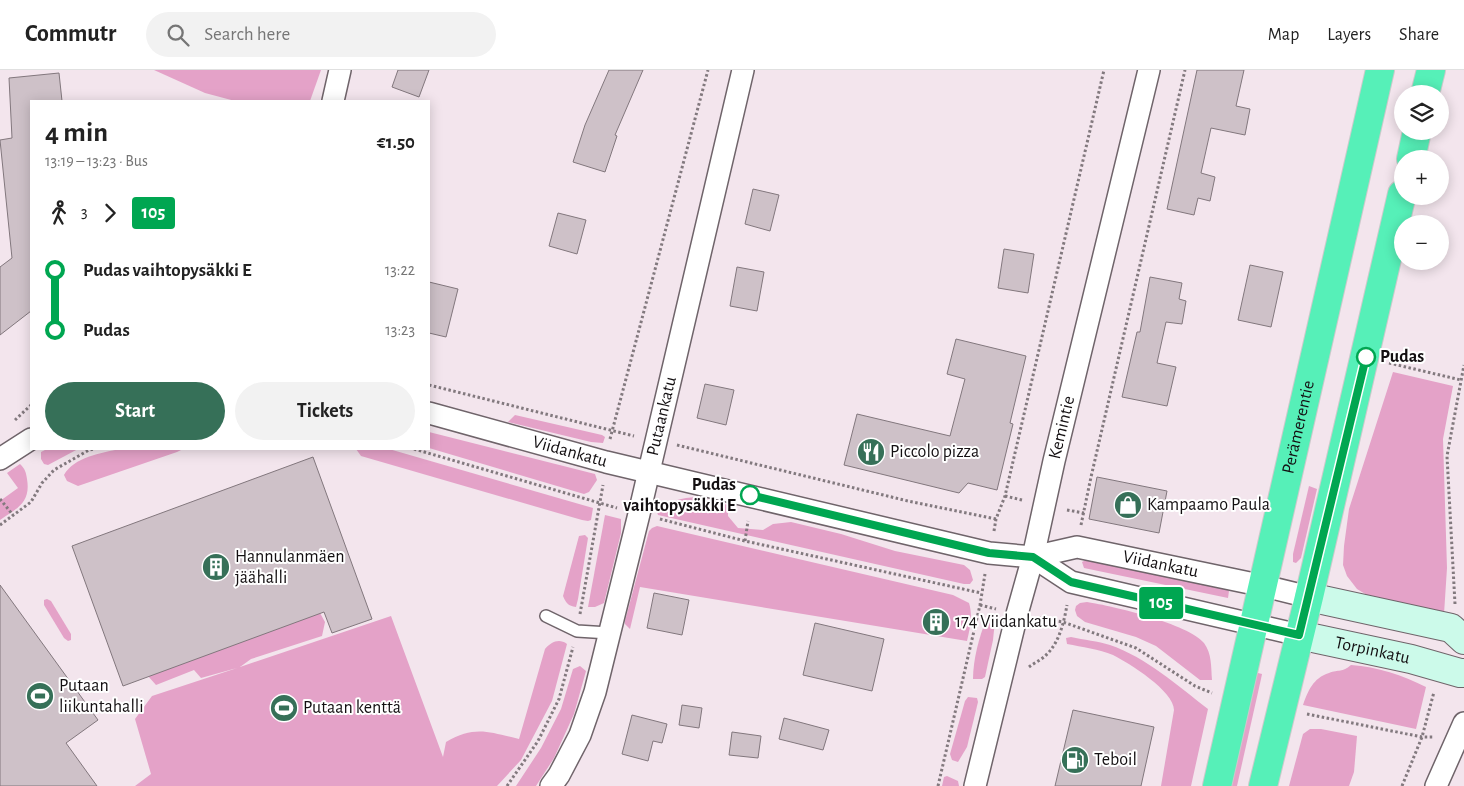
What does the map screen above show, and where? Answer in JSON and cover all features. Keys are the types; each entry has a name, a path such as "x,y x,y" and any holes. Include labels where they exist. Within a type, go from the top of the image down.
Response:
{"highway":[{"name":"Perämerentie","path":"1217,786 1278,630 1287,592 1380,70"},
{"path":"1427,85 1430,70"},
{"name":"Perämerentie","path":"1262,786 1278,630 1287,592 1399,205"}],"street":[{"path":"333,100 340,70"},
{"name":"Putaankatu","path":"551,786 559,775 580,735 595,692 639,514 743,70"},
{"name":"Kemintie","path":"975,786 1017,614 1033,557 1054,461 1149,70"},
{"name":"Viidankatu","path":"430,413 606,462 989,553 1033,557 1077,548 1287,592"},
{"path":"0,459 30,440"},
{"name":"Viidankatu","path":"1033,557 1071,582 1278,630"},
{"path":"1287,592 1458,634"},
{"name":"Torpinkatu","path":"1278,630 1453,670"},
{"path":"1436,786 1464,723"}],"lane":[{"path":"546,616 577,631 609,633"}],"path":[{"path":"507,786 538,741 559,699 577,631 601,504 612,431 708,70"},
{"path":"938,786 980,605 996,519 1006,496 1104,70"},
{"path":"1077,548 1091,477 1185,70"},
{"path":"1389,363 1461,380"},
{"path":"1458,634 1447,456 1464,365"},
{"path":"430,385 612,431 908,501 996,519"},
{"path":"11,424 30,406"},
{"path":"0,525 32,502 42,483 54,470 88,450"},
{"path":"417,450 639,514 981,593"},
{"path":"0,499 13,516"},
{"path":"745,540 748,521"},
{"path":"1026,673 1029,667 1045,656 1052,648 1064,622 1071,582"},
{"path":"980,605 1064,622 1136,648 1195,686 1212,693"},
{"path":"1402,786 1453,670"},
{"path":"1306,714 1422,737"}],"shaded area":[{"path":"154,70 321,70 310,100 231,100 205,93"},
{"path":"1393,372 1453,386 1443,439 1447,568 1444,614 1367,595 1357,589 1347,576 1343,565 1349,509"},
{"path":"515,415 605,437 603,443 591,442 508,422"},
{"path":"430,432 595,474 597,480 589,492 584,494 430,448"},
{"path":"45,450 76,450 48,465 44,464 41,459 41,452"},
{"path":"115,450 181,450 78,486 67,481 64,475 74,464"},
{"path":"357,450 392,450 593,508 591,520 582,520 361,456"},
{"path":"20,464 26,474 27,494 17,508 0,520 0,501 18,488 7,473"},
{"path":"1309,486 1317,489 1301,558 1296,563 1293,562 1293,554"},
{"path":"696,497 728,505 728,516 738,528 763,530 773,524 791,522 841,534 895,551 964,565 970,570 973,580 970,584 964,584 658,515 657,512 661,508 670,503 680,499"},
{"path":"605,515 621,519 621,533 604,603 595,607 588,607"},
{"path":"657,526 953,595 969,603 971,617 967,641 640,587 630,629 625,624 625,621 649,531","holes":["930,616 945,618 943,628 928,625"]},
{"path":"585,535 588,538 576,607 568,604 563,596 579,536"},
{"path":"1086,560 1226,589 1229,591 1228,598 1084,568 1082,562"},
{"path":"44,600 51,601 71,634 71,640 68,641 64,638 44,605"},
{"path":"1087,602 1150,617 1183,629 1196,636 1204,643 1208,652 1211,661 1212,680 1200,680 1156,646 1136,637 1085,622 1077,616 1075,610 1076,606 1080,603"},
{"name":"Putaan kenttä","path":"320,613 325,622 322,636 251,659 240,667 391,616 443,757 446,742 465,733 490,732 519,739 545,649 555,642 561,641 567,644 552,701 521,760 497,786 135,786 151,774 135,719 152,696 237,668 201,678 194,670 156,685 148,676"},
{"path":"991,619 995,621 985,677 973,679 975,656 981,634 986,620"},
{"path":"1071,637 1101,642 1124,650 1161,673 1208,709 1191,786 1161,786 1174,710 1167,695 1150,678 1113,655 1067,644 1066,638"},
{"path":"1351,665 1390,672 1426,687 1416,729 1303,705 1309,690 1319,678"},
{"path":"580,666 586,671 574,714 554,758 536,786 516,786 541,748 561,709 573,669"},
{"path":"1256,674 1262,674 1237,786 1230,786"},
{"path":"968,697 977,698 978,702 967,747 958,762 952,760 950,754 965,701"},
{"path":"1310,729 1321,729 1357,736 1354,772 1349,786 1289,786 1303,734"},
{"path":"947,776 958,781 959,786 942,786 944,777"}],"building":[{"path":"398,70 429,70 419,97 392,87"},
{"path":"609,70 643,70 615,135 617,136 605,172 573,162 585,125"},
{"path":"1197,70 1244,70 1236,106 1250,109 1245,135 1211,128 1201,173 1215,177 1210,201 1198,198 1194,215 1167,209"},
{"path":"59,73 62,100 30,100 30,312 0,335 0,267 12,258 0,140 12,138 9,78"},
{"path":"753,189 779,195 770,231 745,224"},
{"path":"558,213 586,220 577,254 549,246"},
{"path":"1004,249 1034,254 1028,293 998,288"},
{"path":"1250,265 1283,272 1271,327 1238,320"},
{"path":"737,267 764,272 757,311 730,306"},
{"path":"1150,277 1182,283 1179,299 1186,301 1182,324 1166,322 1157,363 1176,367 1167,406 1122,397 1137,332 1140,332"},
{"path":"430,282 458,289 446,337 430,333"},
{"path":"956,339 1026,356 1010,423 1013,424 997,490 968,483 959,493 844,465 857,414 950,436 965,379 947,374"},
{"path":"705,384 734,390 726,425 697,418"},
{"name":"Hannulanmäen jäähalli","path":"313,457 372,619 332,633 324,612 123,686 72,546"},
{"name":"Kampaamo Paula","path":"1097,477 1167,491 1159,533 1089,519"},
{"name":"Putaan liikuntahalli","path":"0,585 98,720 66,743 97,786 0,786"},
{"path":"654,593 689,600 682,635 647,628"},
{"path":"815,623 884,639 872,691 803,675"},
{"path":"682,705 702,708 699,728 679,725"},
{"path":"1073,710 1154,727 1141,786 1055,786"},
{"path":"632,715 667,724 662,743 653,741 648,761 622,754"},
{"path":"784,718 829,730 823,750 779,739"},
{"path":"732,732 761,736 758,758 729,755"}],"bus line":[{"name":"105","path":"750,495 989,553 1033,557 1071,582 1299,635 1366,357"}],"place":[{"name":"Pudas","path":"1366,357"},
{"name":"Piccolo pizza","path":"871,452"},
{"name":"Pudas vaihtopysäkki E","path":"750,495"},
{"name":"Kampaamo Paula","path":"1128,505"},
{"name":"Hannulanmäen jäähalli","path":"216,567"},
{"name":"174 Viidankatu","path":"936,622"},
{"name":"Putaan liikuntahalli","path":"40,696"},
{"name":"Putaan kenttä","path":"284,708"},
{"name":"Teboil","path":"1075,760"}]}
